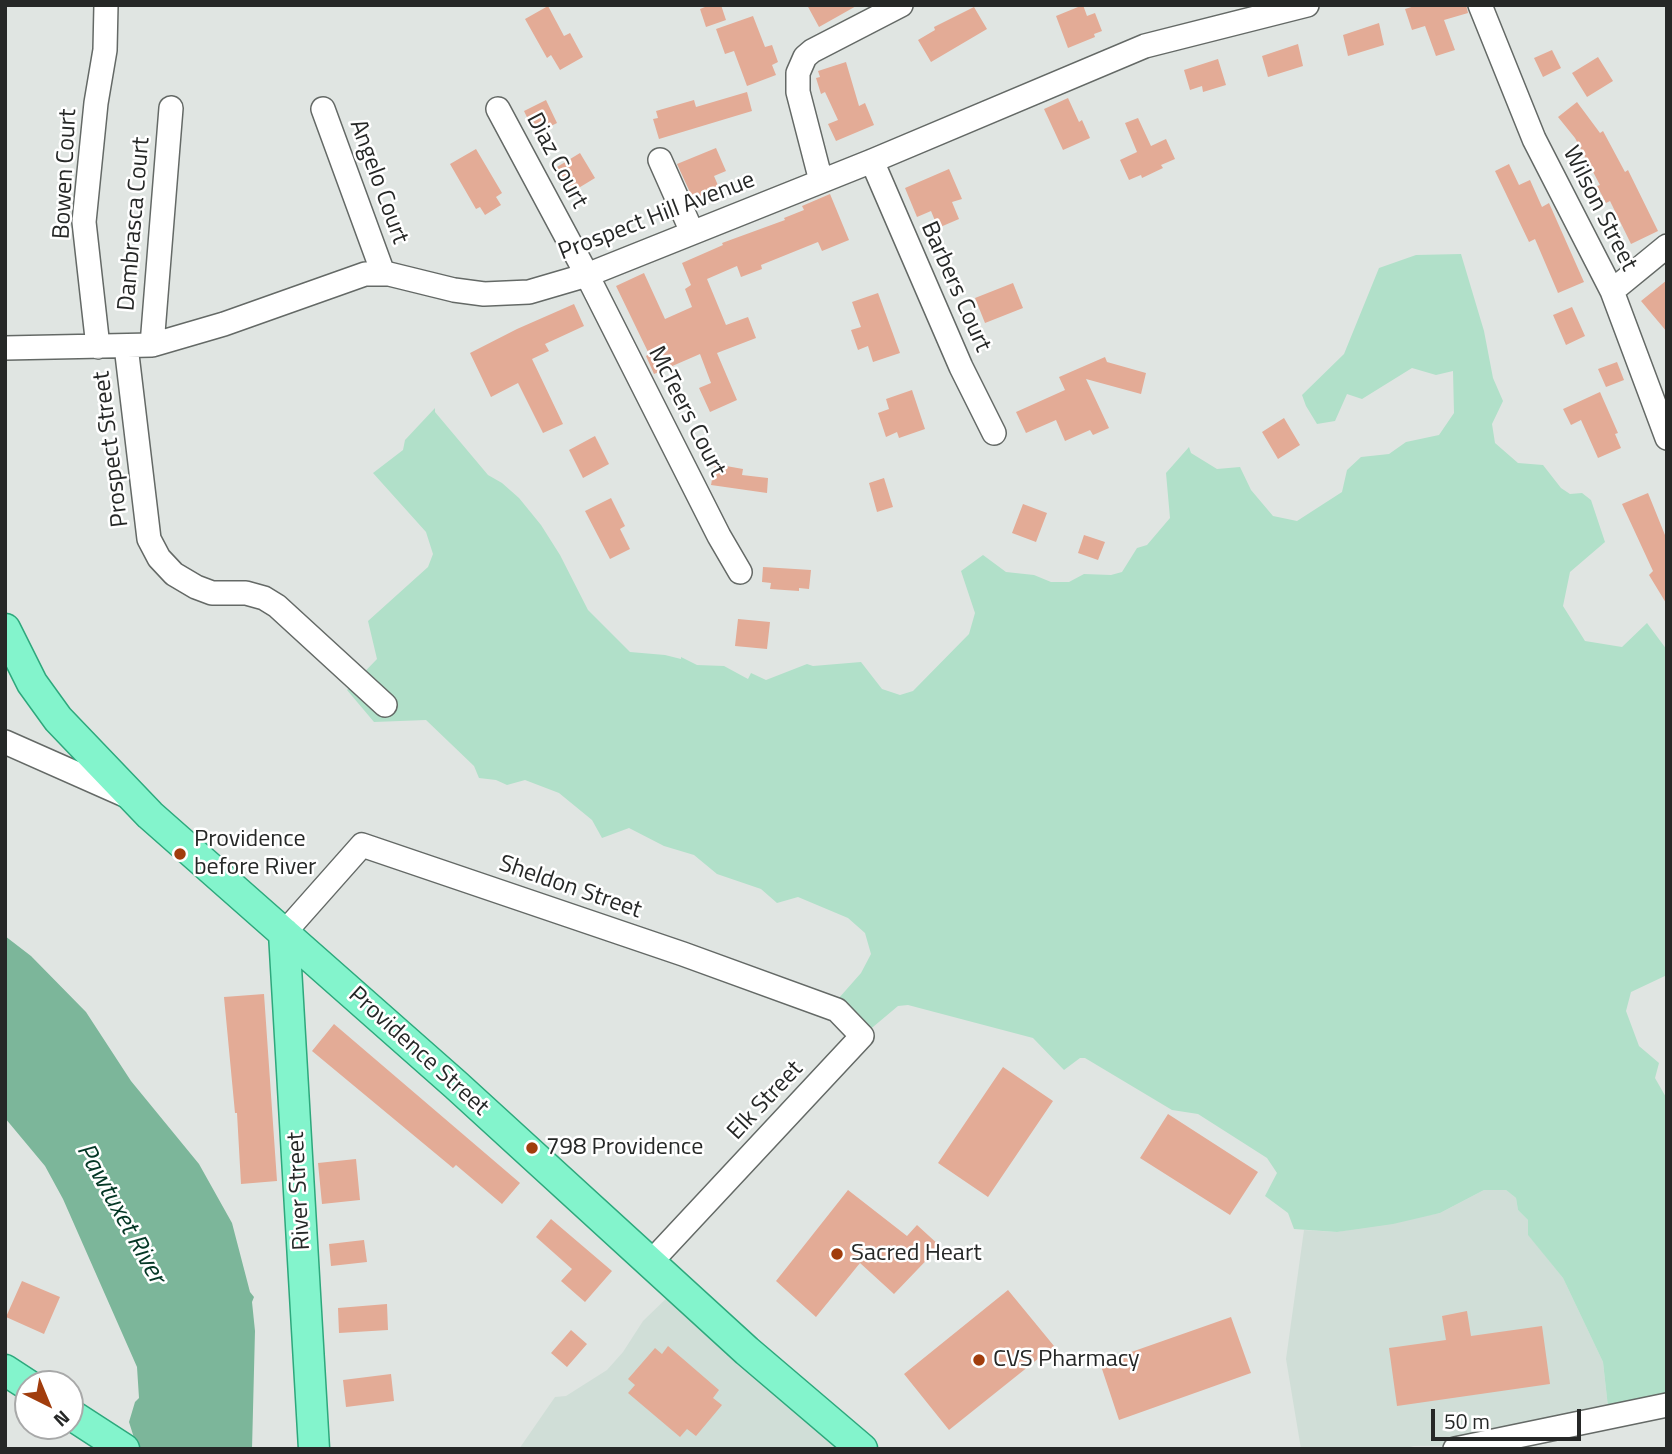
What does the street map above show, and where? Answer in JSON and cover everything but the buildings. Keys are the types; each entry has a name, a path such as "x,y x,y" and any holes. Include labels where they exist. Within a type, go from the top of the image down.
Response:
{"main road":[{"name":"Providence Street","path":"5,629 45,703 150,815 456,1085 747,1351 862,1449"},
{"name":"River Street","path":"284,933 314,1449"},
{"path":"84,1423 124,1449"}],"street":[{"name":"Bowen Court","path":"98,347 85,222 96,103 105,50 106,5"},
{"path":"821,181 798,92 798,73 805,57 901,5"},
{"name":"Prospect Hill Avenue","path":"5,348 152,345 270,309 359,275 383,273 454,290 500,295 529,292 587,275 872,161 1145,46 1307,5"},
{"name":"Wilson Street","path":"1480,5 1534,139 1612,291 1667,438"},
{"name":"Dambrasca Court","path":"152,345 171,108"},
{"name":"Angelo Court","path":"323,109 383,273"},
{"name":"Diaz Court","path":"498,109 587,275"},
{"path":"660,160 692,232"},
{"name":"Barbers Court","path":"872,161 961,367 994,433"},
{"path":"1612,291 1667,246"},
{"name":"McTeers Court","path":"587,275 719,536 740,572"},
{"name":"Prospect Street","path":"126,346 149,539 159,558 174,573 196,587 212,593 246,593 264,598 277,606 386,705"},
{"path":"5,723 40,756"},
{"path":"5,742 137,801"},
{"name":"Sheldon Street","path":"284,933 362,845 683,954 837,1010 862,1036"},
{"name":"Elk Street","path":"650,1262 862,1036"},
{"path":"1455,1449 1492,1446 1667,1405"}],"shaded area":[{"path":"1461,254 1484,331 1493,378 1503,401 1492,424 1495,443 1518,463 1543,465 1561,488 1570,494 1582,493 1591,500 1605,542 1570,572 1563,606 1585,641 1622,647 1647,623 1667,650 1667,975 1631,992 1626,1011 1639,1046 1659,1063 1655,1078 1667,1099 1667,1408 1609,1416 1603,1362 1563,1278 1528,1235 1528,1220 1518,1210 1516,1198 1506,1190 1484,1190 1440,1213 1393,1224 1337,1232 1294,1229 1288,1213 1265,1196 1277,1173 1267,1158 1198,1114 1172,1110 1085,1058 1080,1058 1064,1070 1033,1038 908,1005 898,1006 867,1032 831,1007 861,973 871,954 865,933 848,918 798,897 777,903 761,889 717,874 694,855 664,846 629,828 602,838 592,820 559,793 525,780 507,785 496,780 479,778 474,766 426,720 374,722 347,690 377,659 368,621 428,567 433,554 426,532 373,473 403,450 405,440 435,408 435,412 488,475 519,498 541,525 560,555 588,610 630,652 681,657 697,665 724,666 748,679 751,673 766,680 807,664 813,666 861,662 882,689 900,695 913,691 969,634 975,613 961,571 983,555 1006,572 1034,575 1051,582 1069,582 1084,574 1111,575 1122,572 1137,548 1147,545 1170,518 1166,473 1189,447 1191,453 1217,469 1240,467 1251,490 1273,516 1297,521 1342,492 1347,470 1361,457 1389,454 1406,442 1439,435 1454,413 1453,371 1436,375 1412,368 1362,399 1347,394 1335,421 1317,424 1302,395 1344,354 1379,268 1416,255"},
{"path":"1484,1190 1506,1190 1516,1198 1518,1210 1528,1220 1529,1235 1563,1278 1603,1362 1609,1416 1485,1445 1414,1446 1402,1449 1301,1449 1286,1359 1304,1230 1337,1232 1440,1213"},
{"path":"676,1289 861,1449 519,1449 555,1397 566,1396 607,1370 623,1352 643,1321"}],"water":[{"name":"Pawtuxet River","path":"5,936 31,956 86,1012 131,1081 199,1164 232,1223 250,1292 254,1297 252,1449 134,1449 135,1441 129,1422 135,1402 139,1398 137,1367 63,1199 45,1166 5,1118"}],"place":[{"name":"Providence before River","path":"180,854"},
{"name":"798 Providence","path":"532,1148"},
{"name":"Sacred Heart","path":"837,1254"},
{"name":"CVS Pharmacy","path":"979,1360"}]}
